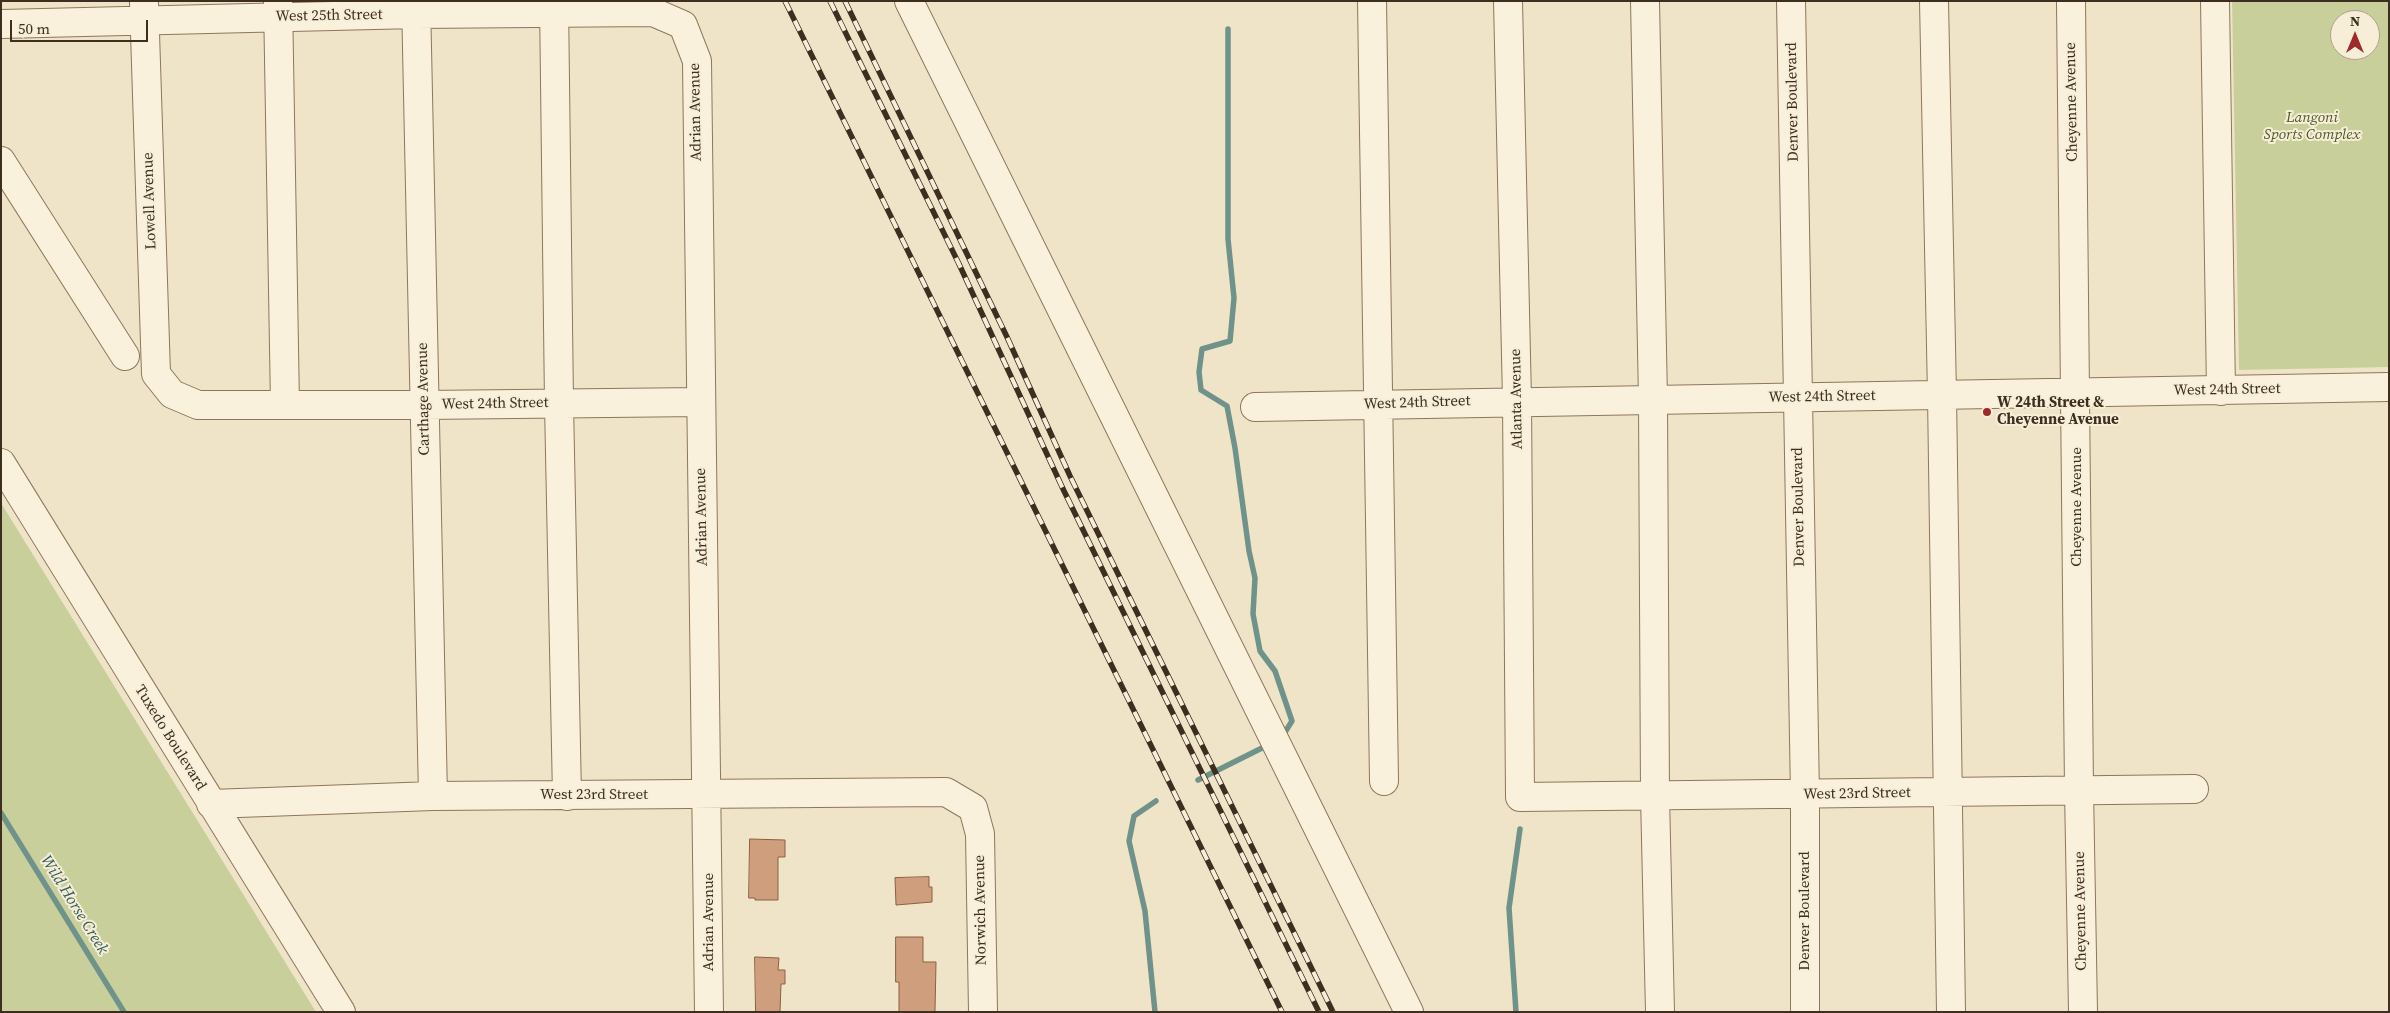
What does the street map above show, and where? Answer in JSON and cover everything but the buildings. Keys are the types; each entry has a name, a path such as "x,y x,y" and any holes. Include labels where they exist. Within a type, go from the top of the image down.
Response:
{"street":[{"path":"910,1 1409,1012"},
{"path":"1372,1 1384,781"},
{"name":"Atlanta Avenue","path":"1508,1 1517,400 1520,797"},
{"path":"1645,1 1653,399 1655,796 1660,1012"},
{"name":"Denver Boulevard","path":"1791,1 1805,795 1805,1012"},
{"path":"1934,1 1951,1012"},
{"name":"Cheyenne Avenue","path":"2071,1 2083,1012"},
{"path":"2215,1 2221,391"},
{"path":"555,7 559,404 567,796"},
{"name":"West 25th Street","path":"7,16 144,10 555,7 653,12 683,25"},
{"name":"Carthage Avenue","path":"416,8 433,796"},
{"path":"278,9 286,405"},
{"name":"Lowell Avenue","path":"144,10 156,374 172,394"},
{"name":"Adrian Avenue","path":"683,25 697,61 700,402 708,795 709,1012"},
{"path":"1,161 125,356"},
{"name":"West 24th Street","path":"1255,407 1517,400 1797,398 2389,387"},
{"name":"West 24th Street","path":"172,394 198,405 700,402"},
{"name":"Tuxedo Boulevard","path":"1,463 341,1012"},
{"name":"West 23rd Street","path":"1520,797 2194,789"},
{"name":"West 23rd Street","path":"211,804 433,796 946,792 973,808"},
{"name":"Norwich Avenue","path":"973,808 980,834 983,1012"}],"green space":[{"name":"Langoni Sports Complex","path":"2232,1 2389,1 2389,367 2239,370"},
{"path":"1,503 316,1012 1,1012"}],"waterway":[{"path":"1228,29 1228,239 1234,298 1230,341 1202,349 1199,372 1201,390 1227,406 1235,448 1249,551 1255,578 1253,614 1260,651 1275,671 1292,721 1282,737"},
{"path":"1198,780 1270,744"},
{"path":"1155,1012 1145,911 1129,841 1134,816 1156,801"},
{"name":"Wild Horse Creek","path":"1,813 124,1012"},
{"path":"1516,1012 1509,908 1520,829"}],"railway":[{"path":"785,1 1282,1012"},
{"path":"830,1 959,264 1064,491 1319,1012"},
{"path":"845,1 1007,337 1070,476 1333,1012"}],"place":[{"name":"W 24th Street & Cheyenne Avenue","path":"1987,412"}]}
